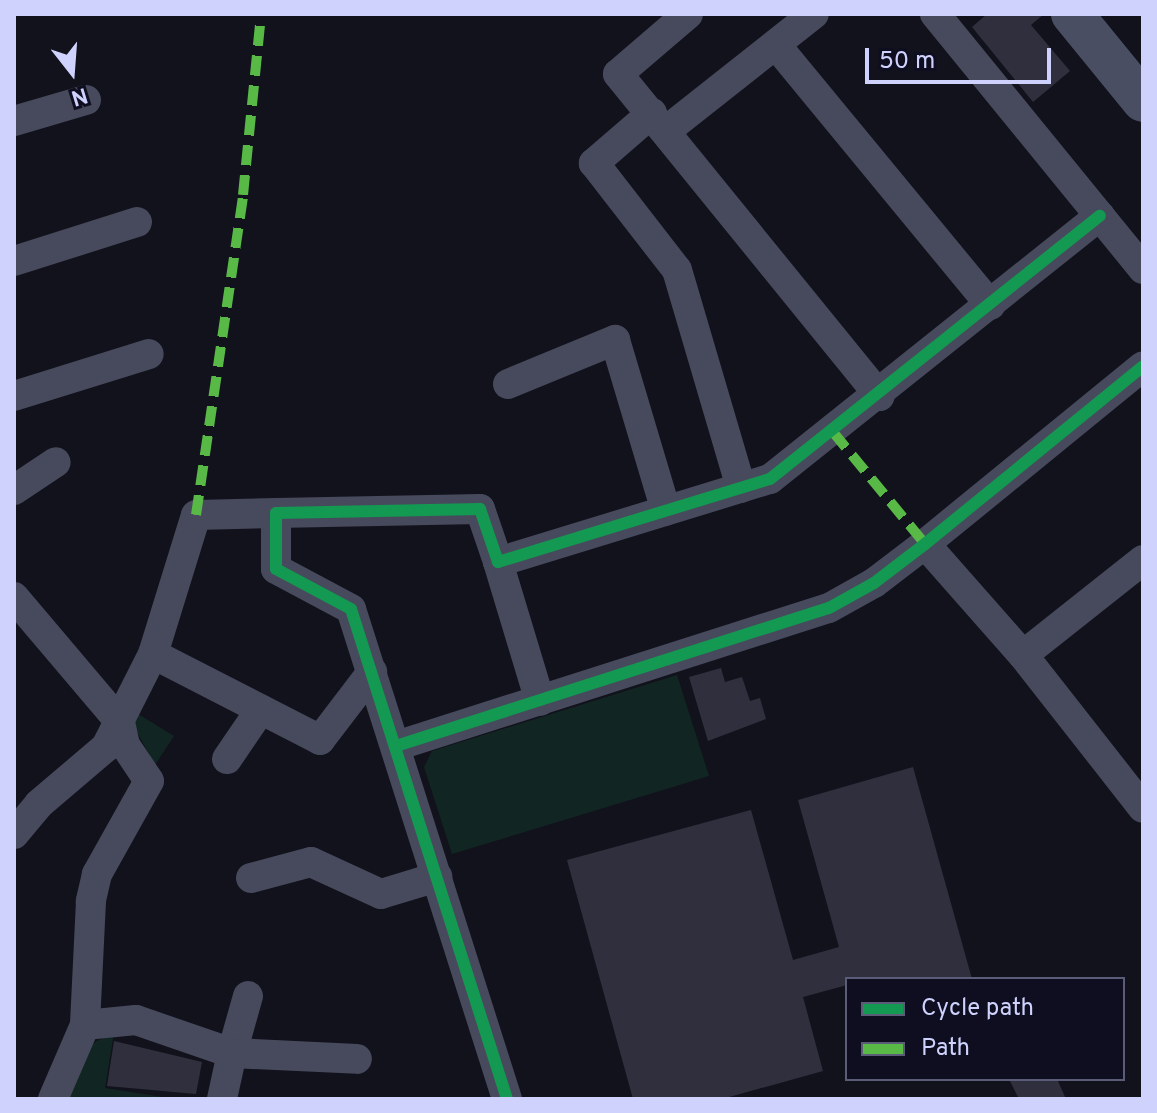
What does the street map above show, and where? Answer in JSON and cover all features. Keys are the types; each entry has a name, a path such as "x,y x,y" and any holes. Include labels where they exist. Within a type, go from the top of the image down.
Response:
{"main road":[{"path":"1072,14 1143,101"}],"street":[{"path":"688,14 618,74 880,396"},
{"path":"741,488 677,270 594,163 776,45 814,14"},
{"path":"935,14 1143,269"},
{"path":"776,45 990,305"},
{"path":"14,121 86,100"},
{"path":"498,562 741,488 786,469 1100,216"},
{"path":"14,261 137,222"},
{"path":"508,384 615,340 666,511"},
{"path":"14,396 149,354"},
{"path":"396,746 829,608 874,583 925,544 1143,366"},
{"path":"14,490 56,462"},
{"path":"14,834 39,804 106,747 153,654 196,515 480,509 540,701"},
{"path":"276,513 276,569 351,609 507,1099"},
{"path":"925,544 1023,655 1143,808"},
{"path":"1023,655 1139,571"},
{"path":"14,597 120,722 125,745 149,781 97,874 91,901 85,1025 53,1099"},
{"path":"153,654 320,740 372,672"},
{"path":"227,759 261,709"},
{"path":"251,878 311,862 381,894 437,877"},
{"path":"222,1099 248,996"},
{"path":"85,1025 136,1020 232,1053 357,1059"}],"green space":[{"path":"677,675 709,776 452,854 424,767 432,751"},
{"path":"138,714 174,736 155,765 132,723"},
{"path":"114,1032 105,1088 175,1099 66,1099 82,1057 95,1042"}],"building":[{"path":"987,14 1044,14 1031,25 1070,71 1033,102 972,27"},
{"path":"721,668 725,682 742,677 750,701 760,698 766,719 708,741 689,677"},
{"path":"913,767 971,977 845,977 845,986 803,997 823,1071 722,1099 633,1099 567,860 751,810 793,960 839,947 798,800"},
{"path":"114,1041 202,1062 196,1094 107,1086"},
{"path":"1010,1081 1058,1081 1066,1099 1019,1099"}],"marked path":[{"path":"196,515 243,195 261,14"},
{"path":"833,432 925,544"}],"cycle path":[{"path":"507,1099 351,609 276,569 276,513 480,509 498,562 770,479 1100,216"},
{"path":"396,746 829,608 874,583 925,544 1143,366"}]}
